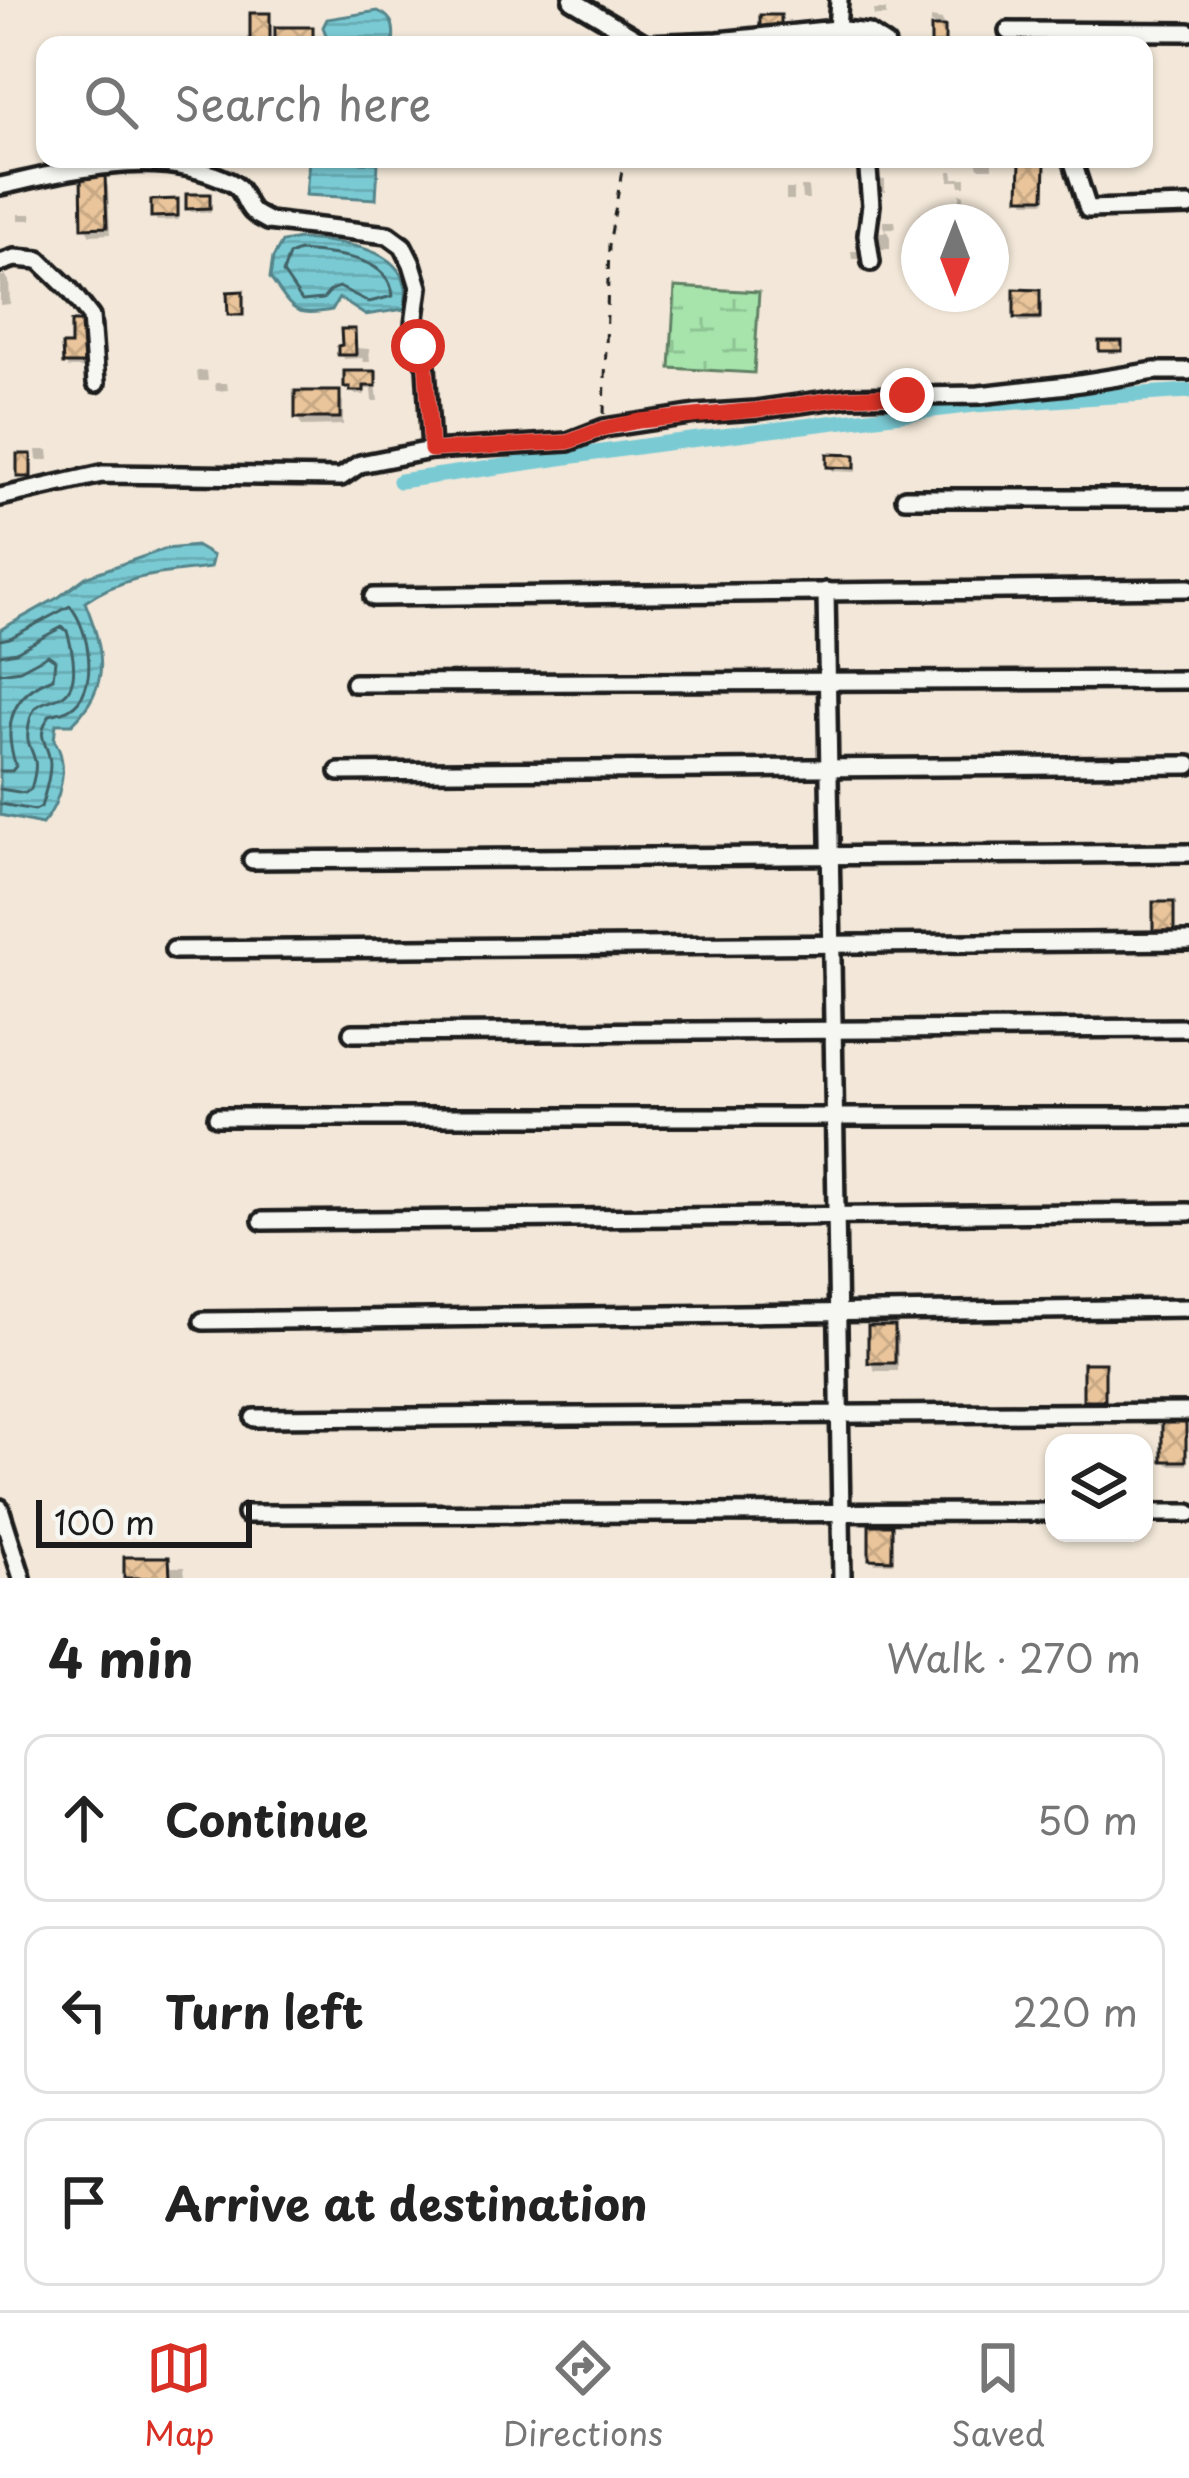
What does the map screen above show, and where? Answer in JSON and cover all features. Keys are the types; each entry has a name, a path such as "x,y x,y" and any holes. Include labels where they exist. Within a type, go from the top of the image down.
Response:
{"street":[{"path":"572,0 633,36"},
{"path":"836,36 839,0"},
{"path":"1007,31 1189,32"},
{"path":"0,186 93,168"},
{"path":"190,168 242,190 253,212 268,221 388,235 403,246 419,286 412,340 426,366 431,450"},
{"path":"867,168 871,262"},
{"path":"1075,168 1088,209 1189,206"},
{"path":"0,263 15,258 39,260 91,316 96,383"},
{"path":"0,497 102,474 341,477 361,464 431,450 568,442 604,428 677,416 850,397 979,395 1156,370 1189,371"},
{"path":"905,498 1189,498"},
{"path":"373,597 1189,588"},
{"path":"826,590 842,1578"},
{"path":"354,683 1189,680"},
{"path":"339,772 1189,765"},
{"path":"252,860 1189,853"},
{"path":"174,950 1189,941"},
{"path":"352,1033 1189,1028"},
{"path":"218,1117 1189,1117"},
{"path":"262,1221 1189,1212"},
{"path":"203,1321 1189,1308"},
{"path":"254,1418 1189,1412"},
{"path":"0,1508 22,1578"},
{"path":"246,1514 1045,1512"},
{"path":"1153,1513 1189,1513"}],"path":[{"path":"604,428 609,244 622,168"}],"green space":[{"path":"675,287 759,292 754,373 670,368"}],"water":[{"path":"378,11 392,24 394,36 326,36 323,27 327,19"},
{"path":"308,168 378,168 376,199 306,195"},
{"path":"299,239 378,254 401,274 405,309 365,315 339,298 332,310 308,313 294,308 270,278 282,242"},
{"path":"196,546 213,556 210,568 130,581 85,602 100,651 99,681 72,724 56,724 54,740 62,771 54,806 42,824 0,815 0,630 87,576 165,549"}],"building":[{"path":"250,13 270,13 270,36 250,36"},
{"path":"760,15 781,15 781,27 760,27"},
{"path":"275,27 313,27 313,36 275,36"},
{"path":"931,27 945,27 945,36 931,36"},
{"path":"1020,168 1045,168 1044,198 1019,198"},
{"path":"81,175 105,175 107,227 82,228"},
{"path":"186,194 210,194 210,208 186,209"},
{"path":"178,199 178,216 151,217 151,200"},
{"path":"1014,289 1040,290 1040,318 1014,318"},
{"path":"243,291 243,315 228,315 227,292"},
{"path":"71,322 84,322 84,364 63,364 62,345 71,345"},
{"path":"341,329 355,329 356,355 338,355"},
{"path":"1099,341 1122,341 1122,351 1099,351"},
{"path":"344,371 376,371 376,386 350,391 344,387"},
{"path":"295,391 340,391 340,418 295,418"},
{"path":"17,454 31,454 31,477 17,477"},
{"path":"827,454 855,455 855,468 827,467"},
{"path":"1153,902 1174,902 1174,932 1153,932"},
{"path":"868,1326 895,1326 895,1363 868,1363"},
{"path":"1083,1363 1105,1363 1105,1400 1083,1400"},
{"path":"1162,1423 1186,1423 1186,1461 1162,1461"},
{"path":"869,1525 892,1525 892,1560 869,1559"},
{"path":"124,1557 169,1557 170,1578 124,1578"}],"waterway":[{"path":"400,481 974,405 1189,391"}],"route":[{"path":"418,346 429,386 431,450 568,442 640,421 907,395"}]}
